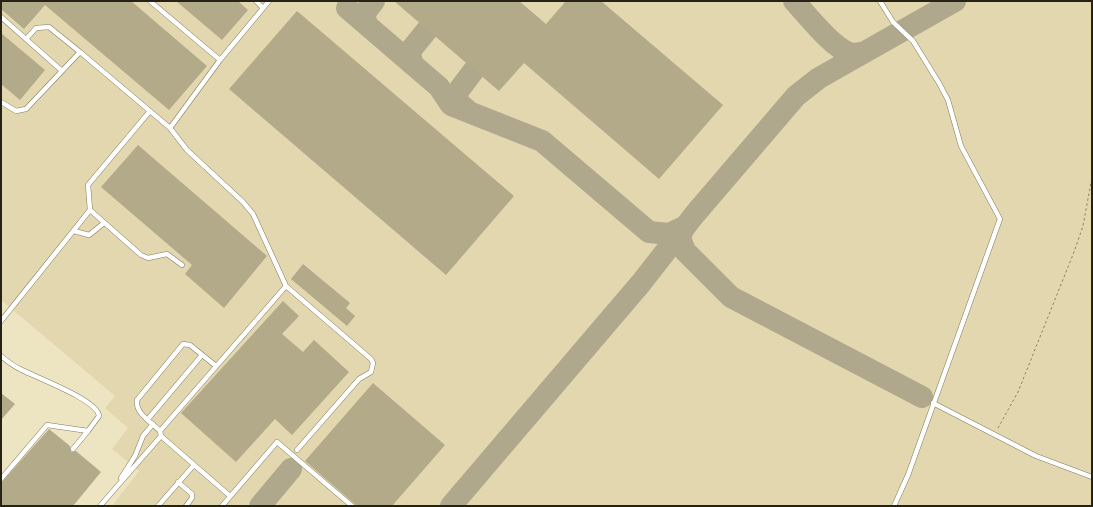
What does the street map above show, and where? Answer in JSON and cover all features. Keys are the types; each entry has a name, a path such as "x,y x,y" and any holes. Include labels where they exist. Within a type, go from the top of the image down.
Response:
{"lane":[{"path":"150,1 220,60"},
{"path":"256,1 263,8"},
{"path":"170,128 220,60 269,1"},
{"path":"880,1 893,22 913,41 939,83 948,100 961,146 1000,219 998,230 908,475 894,506"},
{"path":"1,16 61,70"},
{"path":"27,38 36,28 49,27 170,128 187,150 243,202 253,214 286,286 371,358 373,363 371,372 359,379 297,450"},
{"path":"1,102 16,111 26,109 80,52"},
{"path":"1,321 90,210 88,186 150,111"},
{"path":"90,210 145,257 167,254 182,265"},
{"path":"74,231 89,235 104,222"},
{"path":"119,481 223,357 286,286"},
{"path":"216,366 186,344 177,350 137,400 137,408 160,433 230,496"},
{"path":"148,419 202,355"},
{"path":"1,356 20,369 59,387 95,408 99,416 73,449"},
{"path":"933,403 1036,456 1092,478"},
{"path":"100,506 136,456 144,436 153,424"},
{"path":"1,480 47,425 88,431"},
{"path":"222,506 275,443 279,442 352,506"},
{"path":"158,506 194,465"},
{"path":"178,482 192,494 192,498 186,506"}],"path":[{"path":"994,434 1018,392 1074,252 1083,226 1092,178"}],"shaded area":[{"path":"1,1 1092,1 1092,506 112,506 139,471 112,449 128,428 105,408 115,396 1,300"}],"building":[{"path":"1,1 131,1 207,66 169,110 45,5 24,29 1,9"},
{"path":"176,1 238,1 248,10 222,40"},
{"path":"394,1 519,1 546,24 566,1 601,1 723,105 659,179 524,63 499,91"},
{"path":"297,11 514,196 446,275 229,89"},
{"path":"1,33 45,70 20,100 1,84"},
{"path":"138,145 267,256 224,308 185,274 192,265 101,187"},
{"path":"303,264 350,303 346,308 355,316 347,326 291,279"},
{"path":"283,301 299,316 282,334 303,352 314,340 349,372 292,435 275,419 236,462 181,413"},
{"path":"373,383 445,445 392,506 357,506 305,461"},
{"path":"1,393 15,404 1,420"},
{"path":"49,429 70,446 71,452 76,451 101,472 73,506 1,506 1,483"}],"taxiway":[{"path":"367,25 364,14 374,1"},
{"path":"794,1 835,44 849,53 865,52"},
{"path":"451,506 641,283 695,214 796,96 819,78 955,1"},
{"path":"347,8 439,87 451,105 542,141 649,232 669,234 684,227"},
{"path":"412,64 410,51 427,30"},
{"path":"469,112 459,103 456,94 474,70"},
{"path":"684,227 680,238 685,251 731,297 922,397"},
{"path":"260,506 291,469"}]}
